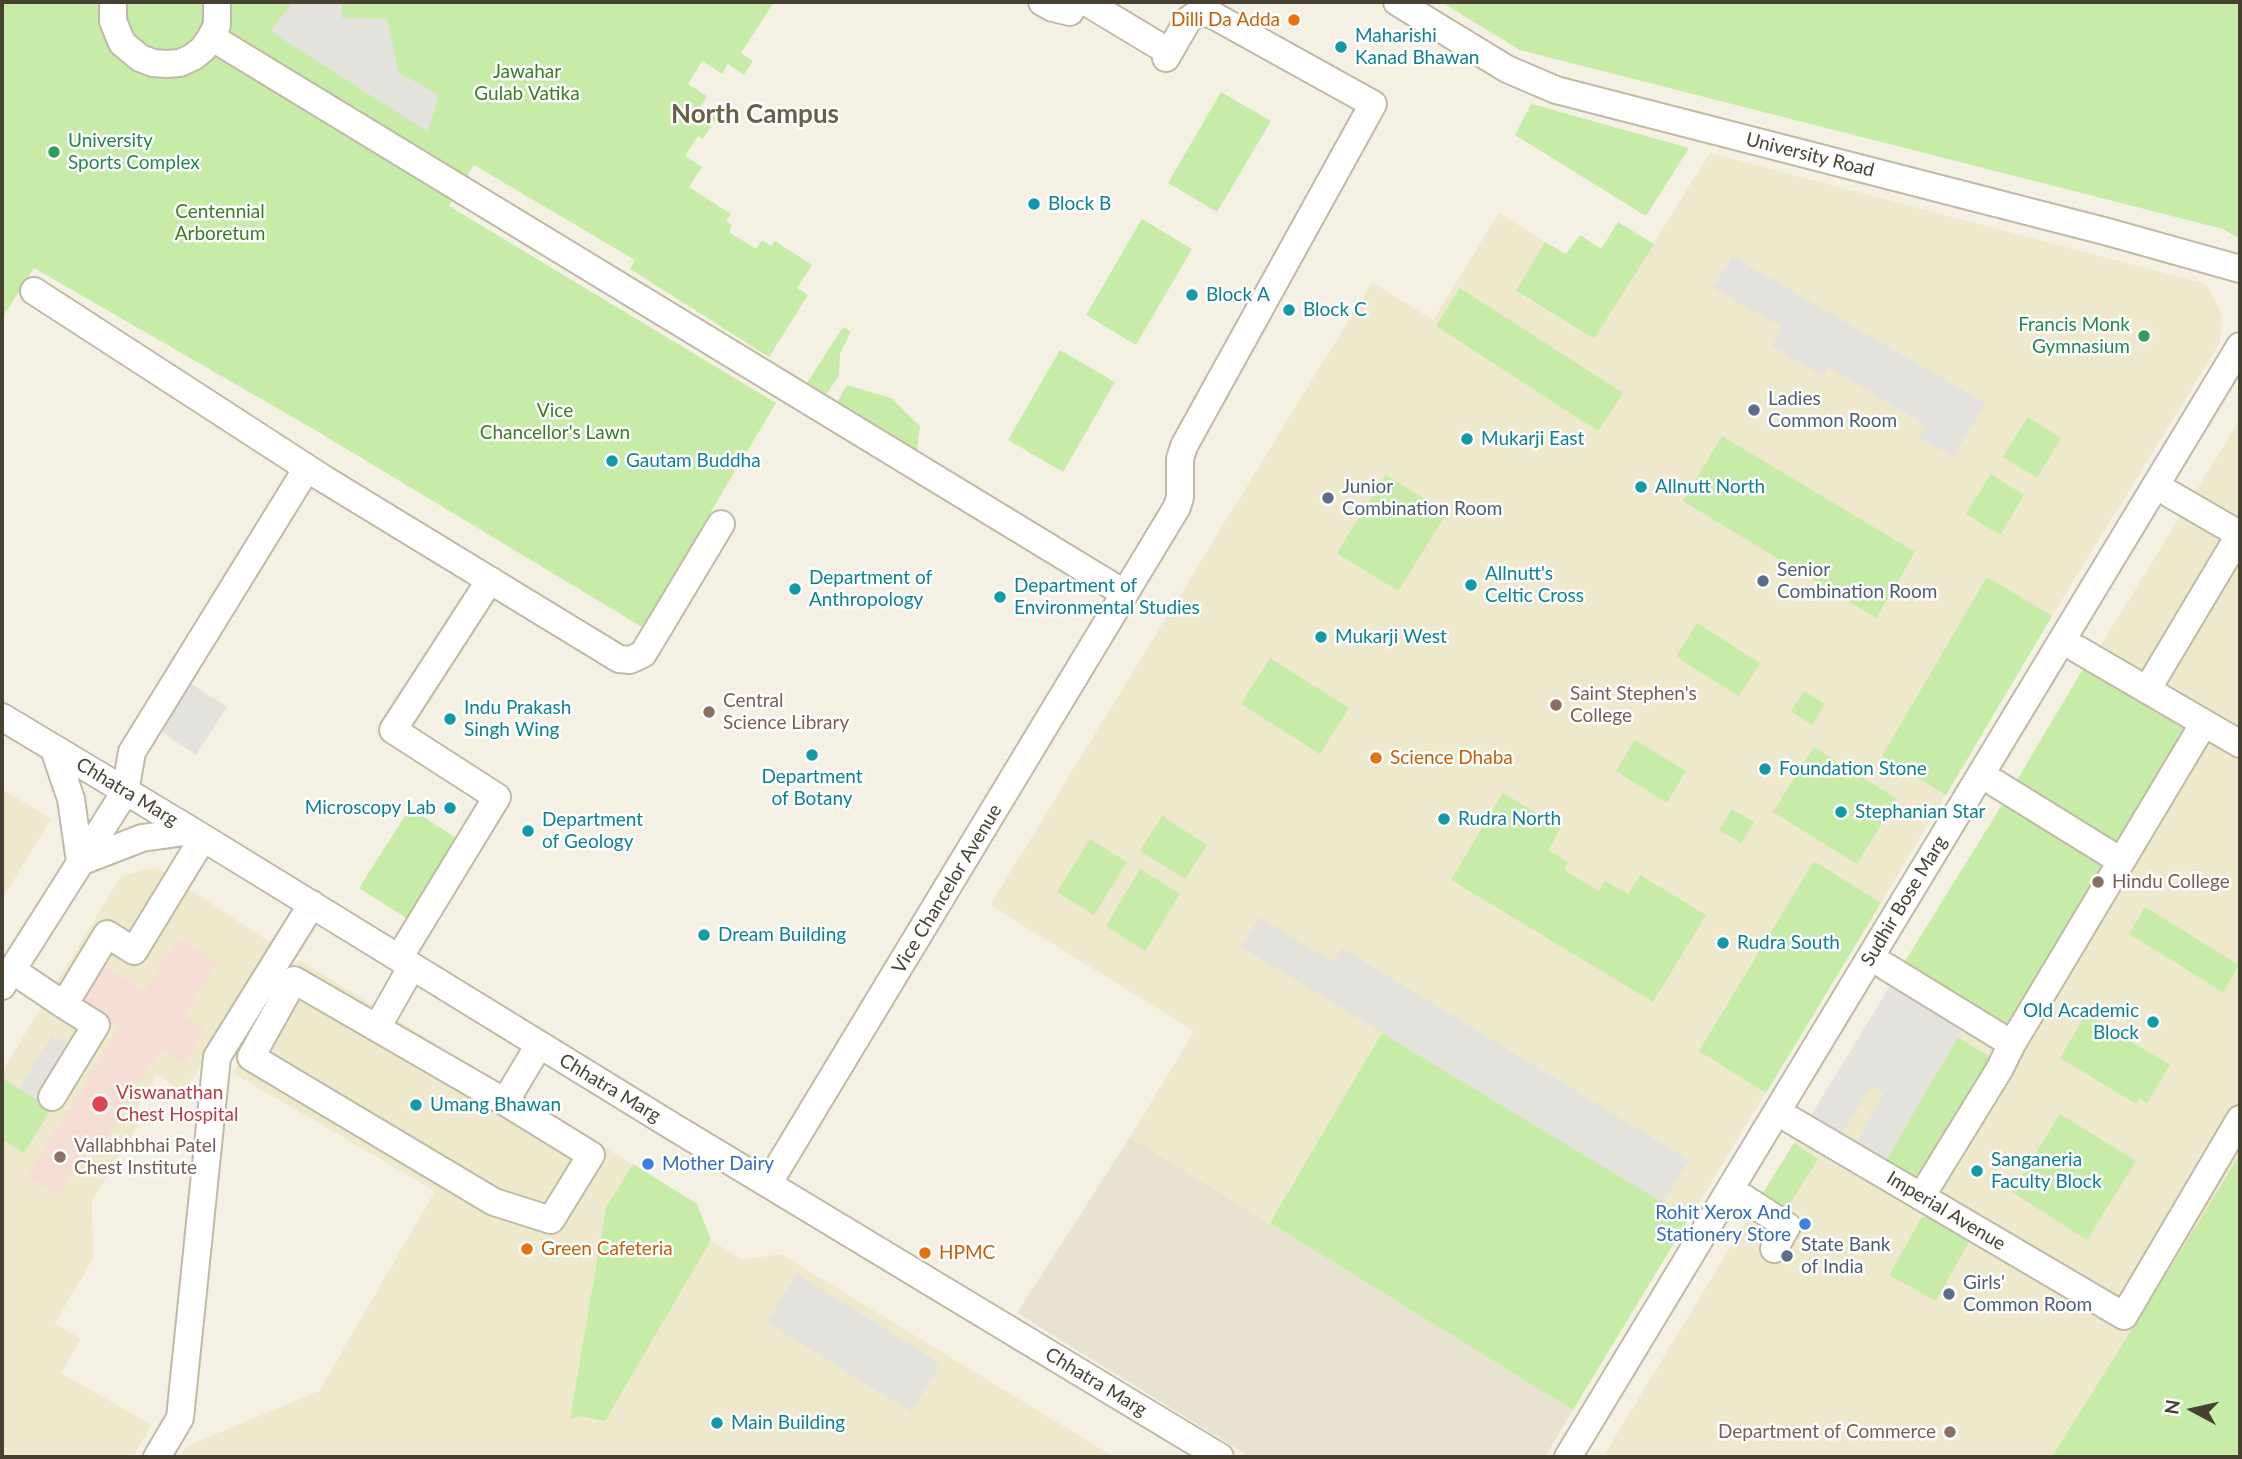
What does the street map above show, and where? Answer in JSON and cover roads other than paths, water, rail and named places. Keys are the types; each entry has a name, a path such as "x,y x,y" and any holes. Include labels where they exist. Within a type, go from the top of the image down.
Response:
{"street":[{"path":"113,2 113,21 122,43 140,58 166,64 192,57 203,48 217,25 217,2"},
{"path":"1042,2 1070,12 1075,2"},
{"name":"Vice Chancelor Avenue","path":"768,1184 1177,507 1180,497 1180,459 1184,446 1373,104 1209,13 1197,14 1188,20 1167,55 1086,2"},
{"name":"University Road","path":"1397,2 1507,69 1556,90 2108,232 2240,269"},
{"path":"211,37 1124,593"},
{"path":"34,291 307,468 619,659 630,660 643,654 721,524"},
{"name":"Sudhir Bose Marg","path":"1568,1457 2240,346"},
{"name":"Sudhir Bose Marg","path":"1587,1457 1744,1198 1798,1124 1885,967 2240,376"},
{"path":"52,1097 96,1025 64,1005 7,978 125,792 132,752 307,468"},
{"path":"2147,690 2239,534 2170,494"},
{"path":"377,1027 405,962 497,797 393,730 490,580"},
{"path":"2077,649 2240,744"},
{"name":"Chhatra Marg","path":"2,718 1220,1457"},
{"path":"1921,1197 2000,1070 2012,1044 2204,723"},
{"path":"54,749 71,799 80,862"},
{"path":"1995,783 2121,861"},
{"path":"80,862 142,838 197,834"},
{"path":"64,1005 107,934 134,951 197,834"},
{"path":"157,1457 180,1418 217,1057 312,904"},
{"path":"1885,967 2012,1044"},
{"path":"294,980 505,1102 590,1155 551,1220 494,1202 251,1057 294,980"},
{"path":"505,1102 539,1045"},
{"name":"Imperial Avenue","path":"1798,1124 2124,1316 2240,1119"},
{"path":"1744,1198 1787,1226 1774,1249"}],"place":[{"name":"Dilli Da Adda","path":"1294,20"},
{"name":"Maharishi Kanad Bhawan","path":"1341,47"},
{"name":"University Sports Complex","path":"54,152"},
{"name":"Block B","path":"1034,204"},
{"name":"Block A","path":"1192,295"},
{"name":"Block C","path":"1289,310"},
{"name":"Francis Monk Gymnasium","path":"2144,336"},
{"name":"Ladies Common Room","path":"1754,410"},
{"name":"Mukarji East","path":"1467,439"},
{"name":"Gautam Buddha","path":"612,461"},
{"name":"Allnutt North","path":"1641,487"},
{"name":"Junior Combination Room","path":"1328,498"},
{"name":"Senior Combination Room","path":"1763,581"},
{"name":"Allnutt's Celtic Cross","path":"1471,585"},
{"name":"Department of Anthropology","path":"795,589"},
{"name":"Department of Environmental Studies","path":"1000,597"},
{"name":"Mukarji West","path":"1321,637"},
{"name":"Saint Stephen's College","path":"1556,705"},
{"name":"Central Science Library","path":"709,712"},
{"name":"Indu Prakash Singh Wing","path":"450,719"},
{"name":"Department of Botany","path":"812,755"},
{"name":"Science Dhaba","path":"1376,758"},
{"name":"Foundation Stone","path":"1765,769"},
{"name":"Microscopy Lab","path":"450,808"},
{"name":"Stephanian Star","path":"1841,812"},
{"name":"Rudra North","path":"1444,819"},
{"name":"Department of Geology","path":"528,831"},
{"name":"Hindu College","path":"2098,882"},
{"name":"Dream Building","path":"704,935"},
{"name":"Rudra South","path":"1723,943"},
{"name":"Old Academic Block","path":"2153,1022"},
{"name":"Viswanathan Chest Hospital","path":"100,1104"},
{"name":"Umang Bhawan","path":"416,1105"},
{"name":"Vallabhbhai Patel Chest Institute","path":"60,1157"},
{"name":"Mother Dairy","path":"648,1164"},
{"name":"Sanganeria Faculty Block","path":"1977,1171"},
{"name":"Rohit Xerox And Stationery Store","path":"1805,1224"},
{"name":"Green Cafeteria","path":"527,1249"},
{"name":"HPMC","path":"925,1253"},
{"name":"State Bank of India","path":"1787,1256"},
{"name":"Girls' Common Room","path":"1949,1294"},
{"name":"Main Building","path":"717,1423"},
{"name":"Department of Commerce","path":"1950,1432"}],"district":[{"name":"North Campus","path":"755,115"}],"park label":[{"name":"Jawahar Gulab Vatika","path":"527,83"},
{"name":"Centennial Arboretum","path":"220,223"},
{"name":"Vice Chancellor's Lawn","path":"555,422"}]}
